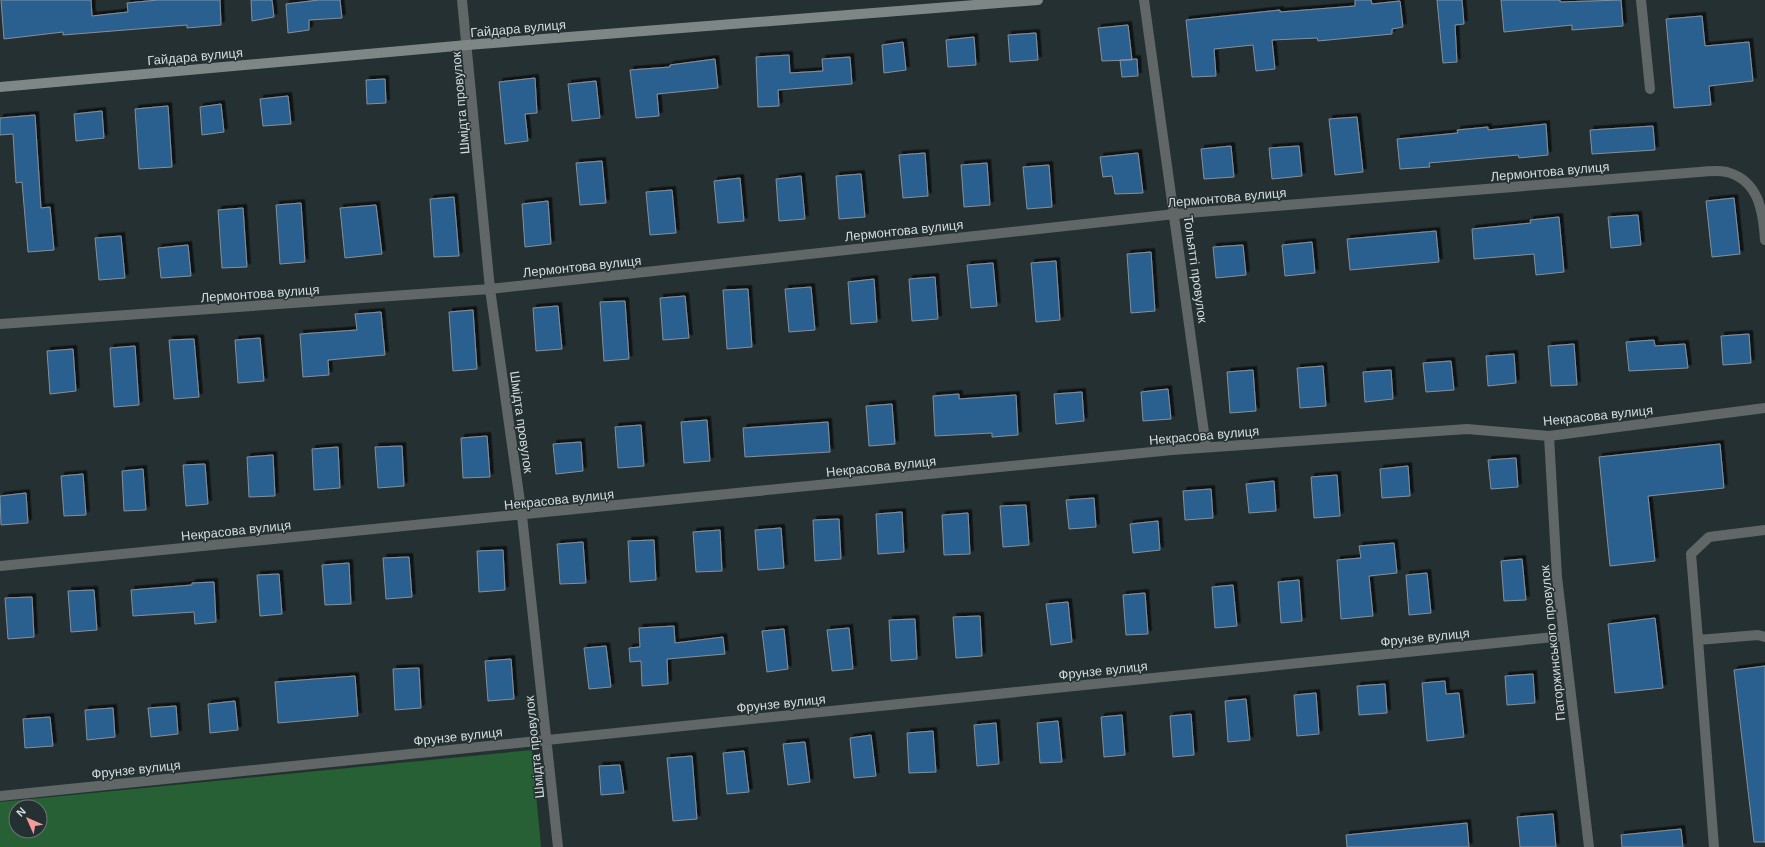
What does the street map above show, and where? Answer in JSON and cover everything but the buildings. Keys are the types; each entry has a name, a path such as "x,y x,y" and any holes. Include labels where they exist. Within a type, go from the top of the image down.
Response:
{"street":[{"name":"Шмідта провулок","path":"462,0 490,289 522,516 558,847"},
{"name":"Гайдара вулиця","path":"0,87 467,45 1038,0"},
{"name":"Тольятті провулок","path":"1144,0 1175,214 1206,448"},
{"path":"1641,0 1650,89"},
{"name":"Лермонтова вулиця","path":"0,324 490,289 1175,214 1699,172 1726,172 1744,179 1757,197 1763,218 1765,240"},
{"name":"Некрасова вулиця","path":"0,566 1206,448 1467,429 1549,436 1765,408"},
{"name":"Паторжинського провулок","path":"1549,436 1557,577 1589,847"},
{"path":"1714,847 1691,554 1709,537 1765,530"},
{"path":"1698,640 1758,635 1765,637"},
{"name":"Фрунзе вулиця","path":"0,796 1564,636"}],"green space":[{"path":"532,750 541,847 0,847 0,802 8,801 8,839 48,839 48,799 31,799"}]}
